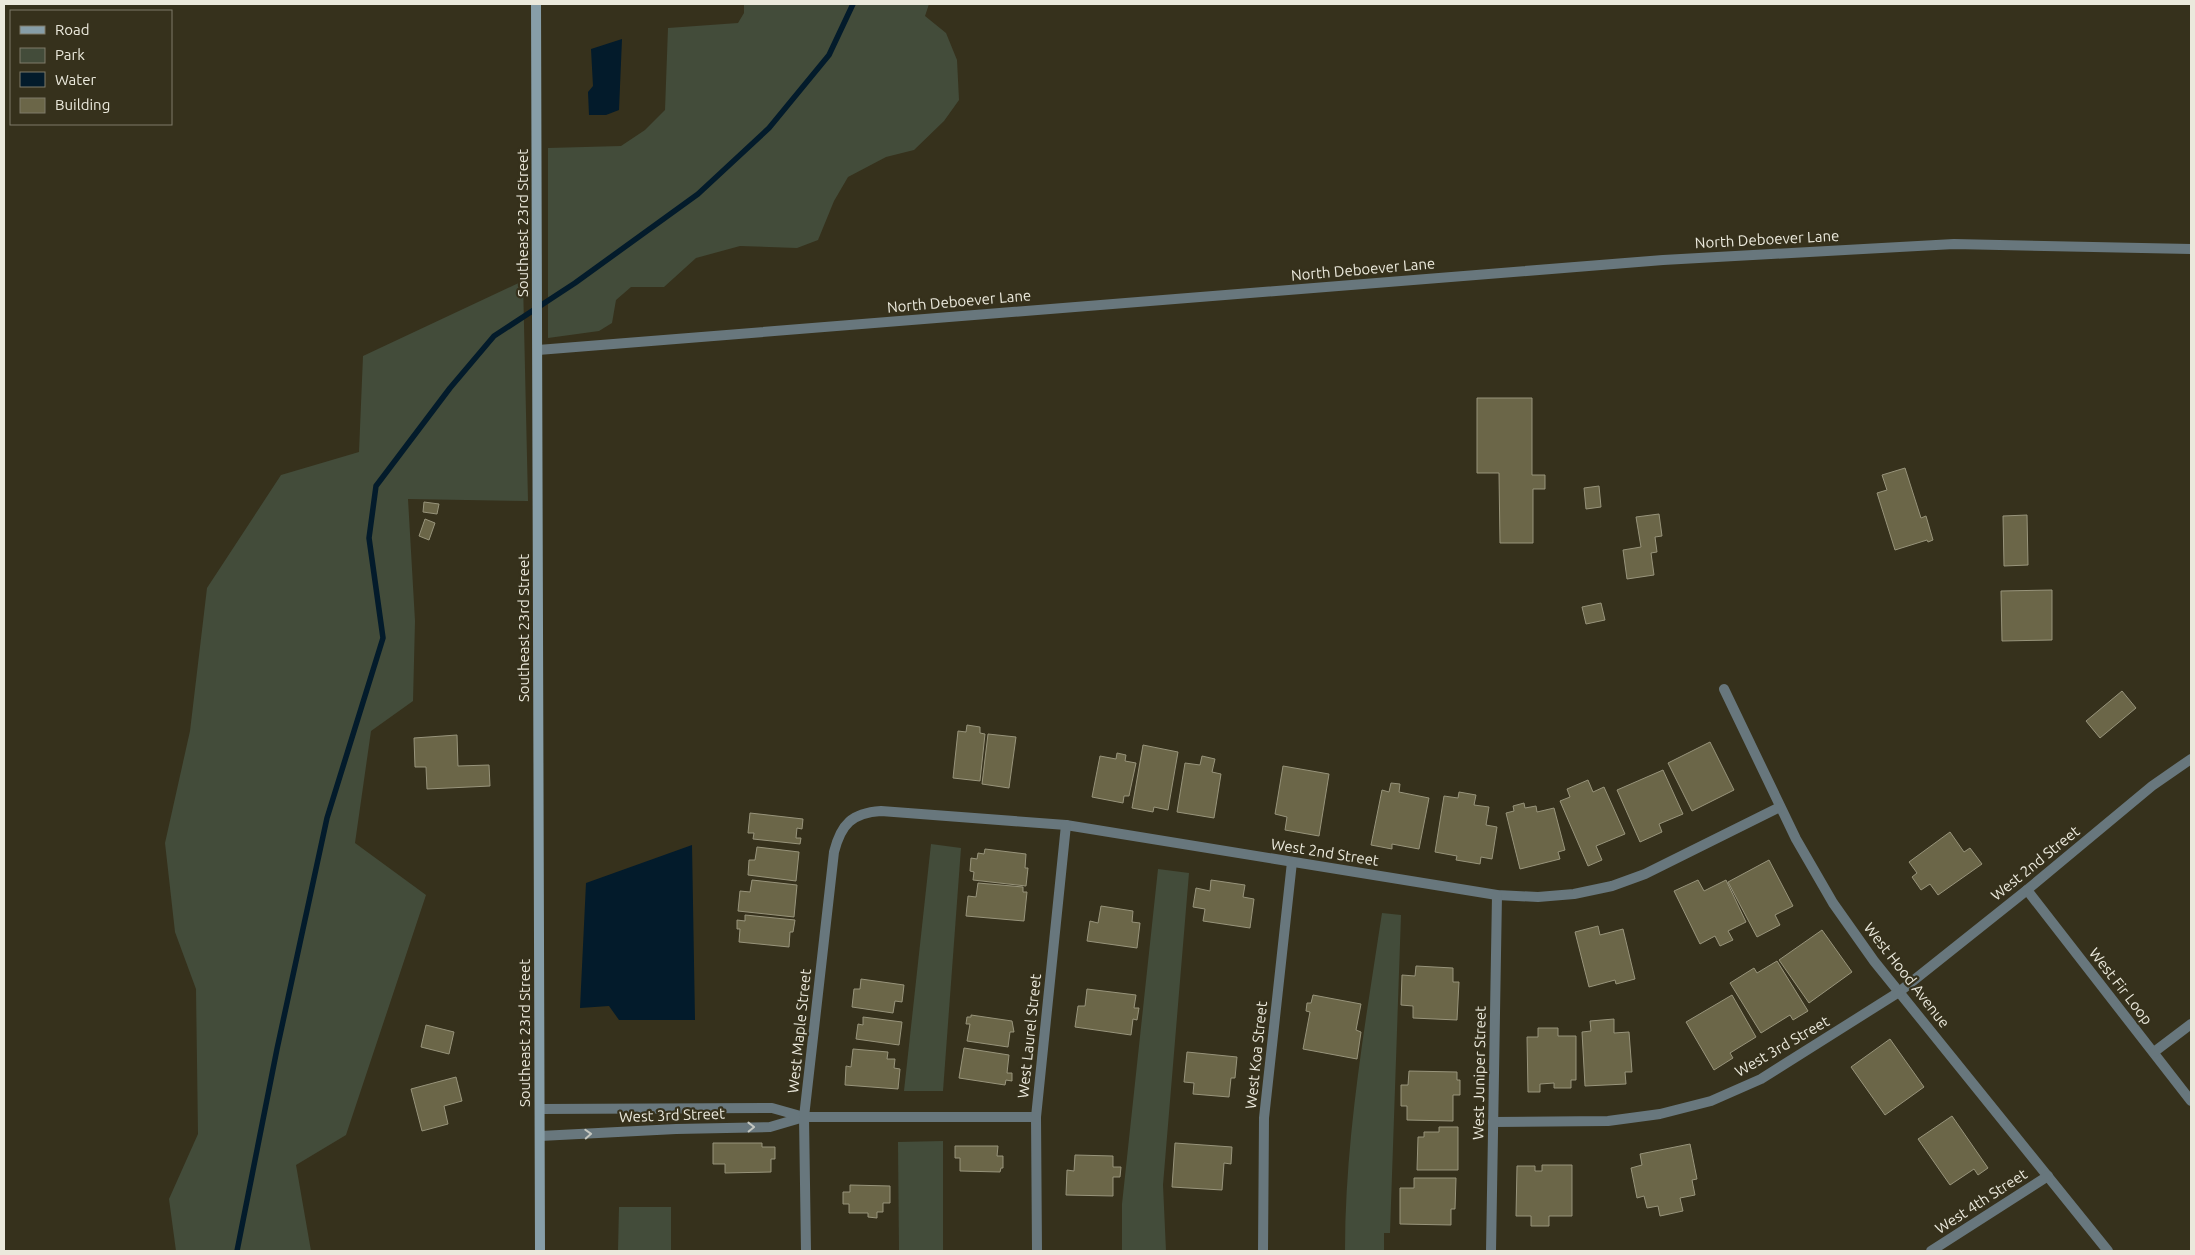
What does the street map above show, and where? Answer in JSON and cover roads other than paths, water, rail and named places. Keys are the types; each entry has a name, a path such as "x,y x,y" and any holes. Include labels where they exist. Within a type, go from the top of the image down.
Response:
{"street":[{"name":"Southeast 23rd Street","path":"536,4 540,1251"},
{"name":"North Deboever Lane","path":"538,350 1663,260 1954,244 2191,249"},
{"name":"West Hood Avenue","path":"1724,690 1780,807 1834,903 1874,961 2108,1251"},
{"name":"West 2nd Street","path":"1899,992 2027,890 2152,786 2191,759"},
{"name":"West 2nd Street","path":"851,820 866,812 881,810 1066,825 1497,895 1538,896 1574,894 1612,886 1646,874 1780,807"},
{"name":"West Maple Street","path":"806,1251 804,1117 834,852 839,833 851,820"},
{"name":"West Laurel Street","path":"1037,1251 1036,1117 1066,825"},
{"name":"West Koa Street","path":"1263,1251 1264,1118 1292,862"},
{"name":"West Fir Loop","path":"2027,890 2191,1101"},
{"name":"West Juniper Street","path":"1491,1251 1497,895"},
{"name":"West 3rd Street","path":"1493,1122 1608,1120 1660,1114 1711,1102 1761,1079 1899,992"},
{"path":"2154,1052 2191,1024"},
{"name":"West 3rd Street","path":"540,1108 772,1108 804,1117 1036,1117"},
{"name":"West 3rd Street","path":"540,1136 676,1129 770,1127 804,1117"},
{"name":"West 4th Street","path":"1935,1250 2048,1176"}],"water":[{"path":"622,39 619,110 606,115 589,115 588,92 593,86 591,49"},
{"path":"692,845 695,1020 619,1020 609,1006 580,1008 586,883"}],"waterway":[{"path":"237,1251 277,1049 327,818 383,638 369,538 376,486 450,388 494,336 575,283 698,194 769,128 829,55 853,4"}]}
